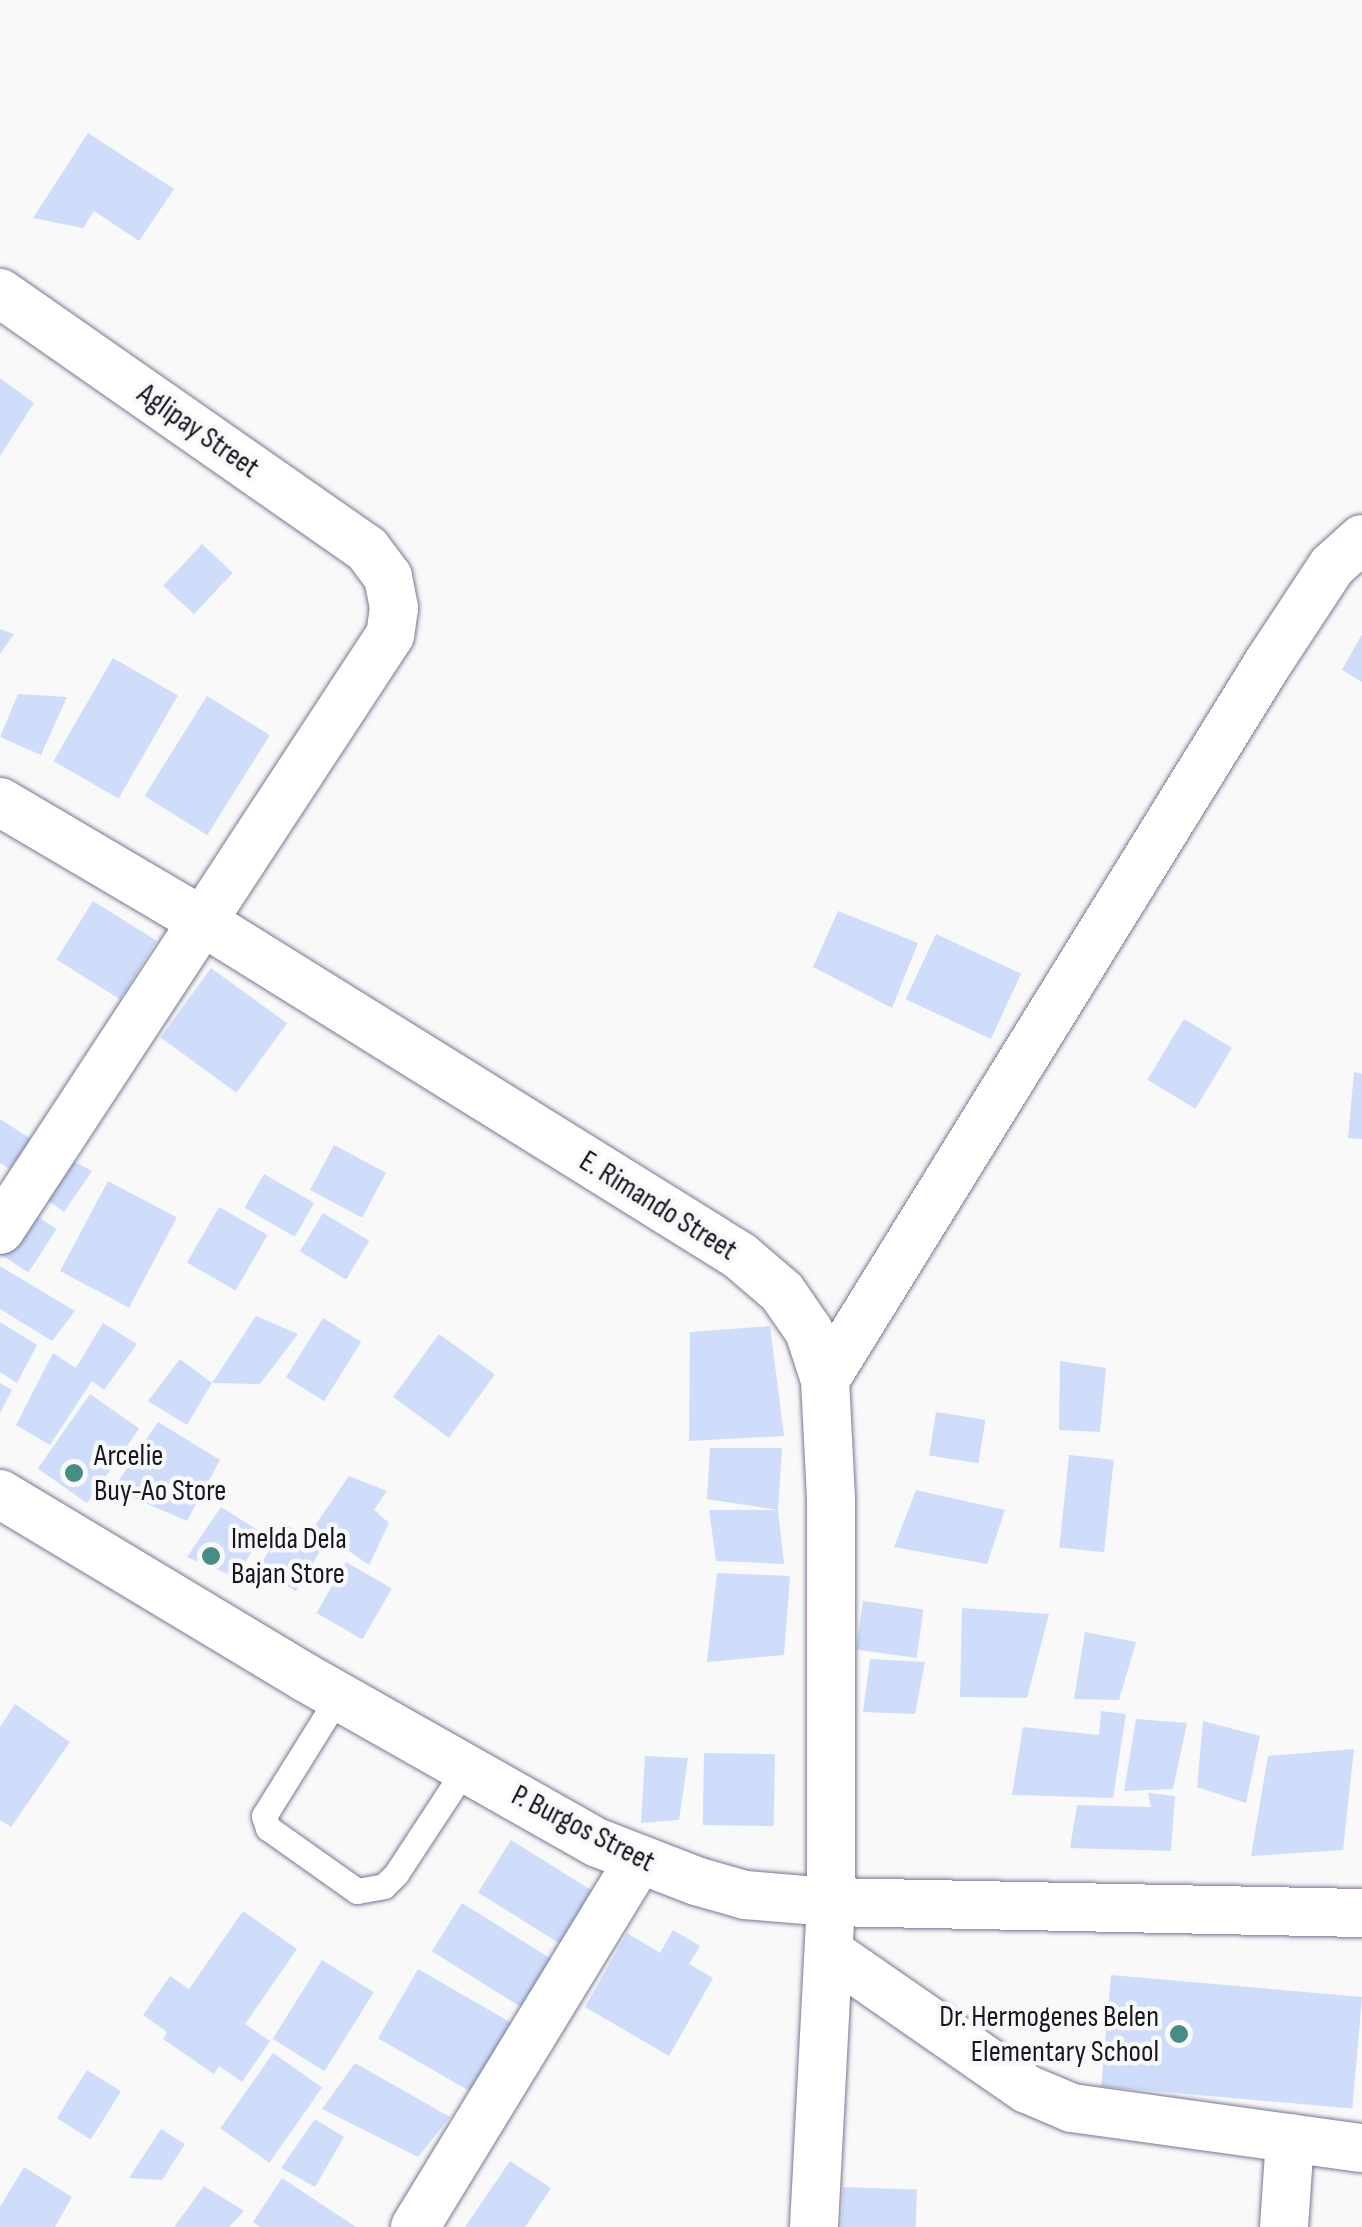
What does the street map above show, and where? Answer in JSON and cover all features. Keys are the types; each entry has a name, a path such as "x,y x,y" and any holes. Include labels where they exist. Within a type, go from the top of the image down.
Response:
{"street":[{"name":"Aglipay Street","path":"0,293 367,549 388,577 394,608 390,635 200,920"},
{"path":"825,1380 1268,663 1332,566 1355,541 1362,539"},
{"name":"E. Rimando Street","path":"0,802 200,920 740,1256 782,1292 809,1331 825,1380 831,1499 830,1902 814,2227"},
{"path":"0,1230 200,920"},
{"name":"P. Burgos Street","path":"0,1494 465,1769 638,1861 745,1895 830,1902 1362,1914"},
{"path":"415,2227 638,1861"},
{"path":"828,1952 1027,2090 1072,2108 1362,2148"},
{"path":"1284,2227 1290,2138"}],"lane":[{"path":"338,1697 264,1816 268,1828 357,1890 384,1886 396,1874 465,1769"}],"building":[{"path":"88,133 174,189 139,241 94,211 83,228 33,218"},
{"path":"0,378 34,403 0,456"},
{"path":"202,544 233,573 194,614 163,586"},
{"path":"0,629 14,634 0,654"},
{"path":"1362,634 1362,682 1342,670"},
{"path":"113,658 178,696 118,799 54,761"},
{"path":"18,694 67,697 41,755 0,737"},
{"path":"207,696 270,735 207,835 144,796"},
{"path":"93,901 157,941 120,999 56,960"},
{"path":"838,911 918,943 892,1008 813,967"},
{"path":"936,934 1021,974 991,1039 906,999"},
{"path":"211,968 287,1023 236,1093 160,1038"},
{"path":"1184,1019 1232,1048 1195,1109 1147,1080"},
{"path":"1354,1072 1362,1074 1362,1139 1348,1138"},
{"path":"0,1119 31,1139 10,1169 0,1163"},
{"path":"334,1145 386,1173 362,1218 310,1190"},
{"path":"64,1156 92,1171 64,1212 42,1196"},
{"path":"264,1174 314,1203 295,1237 244,1208"},
{"path":"108,1181 177,1218 129,1308 60,1271"},
{"path":"219,1207 267,1235 235,1290 187,1262"},
{"path":"29,1211 57,1229 28,1273 1,1255"},
{"path":"323,1213 369,1241 346,1279 300,1252"},
{"path":"0,1266 75,1311 52,1341 0,1309"},
{"path":"256,1316 298,1334 260,1384 212,1383"},
{"path":"323,1318 361,1342 324,1401 286,1377"},
{"path":"0,1322 37,1345 17,1383 0,1372"},
{"path":"103,1323 137,1344 104,1390 92,1381 50,1445 16,1425 53,1353 76,1368"},
{"path":"770,1326 784,1436 689,1441 690,1332"},
{"path":"439,1334 495,1375 449,1438 393,1397"},
{"path":"180,1359 212,1383 187,1425 148,1401"},
{"path":"1060,1361 1106,1368 1100,1432 1059,1430"},
{"path":"0,1383 12,1390 0,1413"},
{"path":"90,1394 139,1428 87,1503 38,1469"},
{"path":"936,1412 985,1420 979,1463 929,1455"},
{"path":"158,1422 220,1460 187,1521 113,1489"},
{"path":"710,1448 782,1448 778,1510 707,1499"},
{"path":"1069,1455 1114,1460 1104,1552 1059,1547"},
{"path":"349,1476 387,1491 374,1510 389,1523 369,1565 314,1527"},
{"path":"916,1490 1005,1510 987,1564 894,1547"},
{"path":"221,1507 264,1534 235,1577 187,1557"},
{"path":"709,1510 778,1510 784,1564 716,1561"},
{"path":"285,1524 323,1547 296,1591 258,1569"},
{"path":"346,1562 392,1588 362,1640 316,1613"},
{"path":"717,1573 790,1576 784,1655 707,1662"},
{"path":"863,1601 923,1609 917,1658 856,1650"},
{"path":"962,1608 1049,1614 1027,1698 960,1697"},
{"path":"1085,1632 1136,1642 1119,1700 1074,1699"},
{"path":"870,1659 925,1662 915,1714 863,1712"},
{"path":"15,1704 70,1742 11,1827 0,1820 0,1727"},
{"path":"1101,1711 1126,1714 1113,1798 1012,1795 1023,1727 1099,1735"},
{"path":"1136,1719 1187,1723 1173,1789 1124,1791"},
{"path":"1203,1721 1260,1736 1246,1803 1197,1787"},
{"path":"1354,1749 1343,1850 1251,1856 1268,1756"},
{"path":"704,1753 775,1754 774,1826 703,1825"},
{"path":"645,1756 688,1758 679,1820 641,1823"},
{"path":"1148,1793 1175,1796 1171,1851 1070,1848 1077,1805 1151,1807"},
{"path":"511,1840 602,1897 569,1949 478,1893"},
{"path":"462,1903 551,1959 521,2007 432,1951"},
{"path":"243,1911 297,1949 245,2024 270,2041 242,2082 219,2066 214,2074 163,2039 167,2032 143,2015 170,1976 189,1989"},
{"path":"673,1930 700,1946 689,1964 713,1978 669,2056 585,2007 627,1933 660,1953"},
{"path":"322,1960 374,1992 324,2071 273,2039"},
{"path":"418,1969 514,2024 474,2094 378,2038"},
{"path":"1111,1975 1362,1997 1352,2109 1101,2087"},
{"path":"273,2053 322,2087 269,2163 220,2128"},
{"path":"355,2063 450,2117 418,2157 322,2109"},
{"path":"87,2070 121,2091 91,2140 57,2118"},
{"path":"315,2119 344,2137 315,2187 281,2168"},
{"path":"161,2129 185,2144 162,2180 129,2178"},
{"path":"510,2161 551,2188 525,2227 465,2227"},
{"path":"24,2167 72,2197 55,2227 0,2227 0,2207"},
{"path":"282,2178 356,2227 260,2227 253,2222"},
{"path":"204,2186 244,2211 229,2227 174,2227"},
{"path":"843,2187 917,2190 916,2227 842,2227"}],"place":[{"name":"Arcelie Buy-Ao Store","path":"74,1473"},
{"name":"Imelda Dela Bajan Store","path":"211,1556"},
{"name":"Dr. Hermogenes Belen Elementary School","path":"1179,2034"}]}
